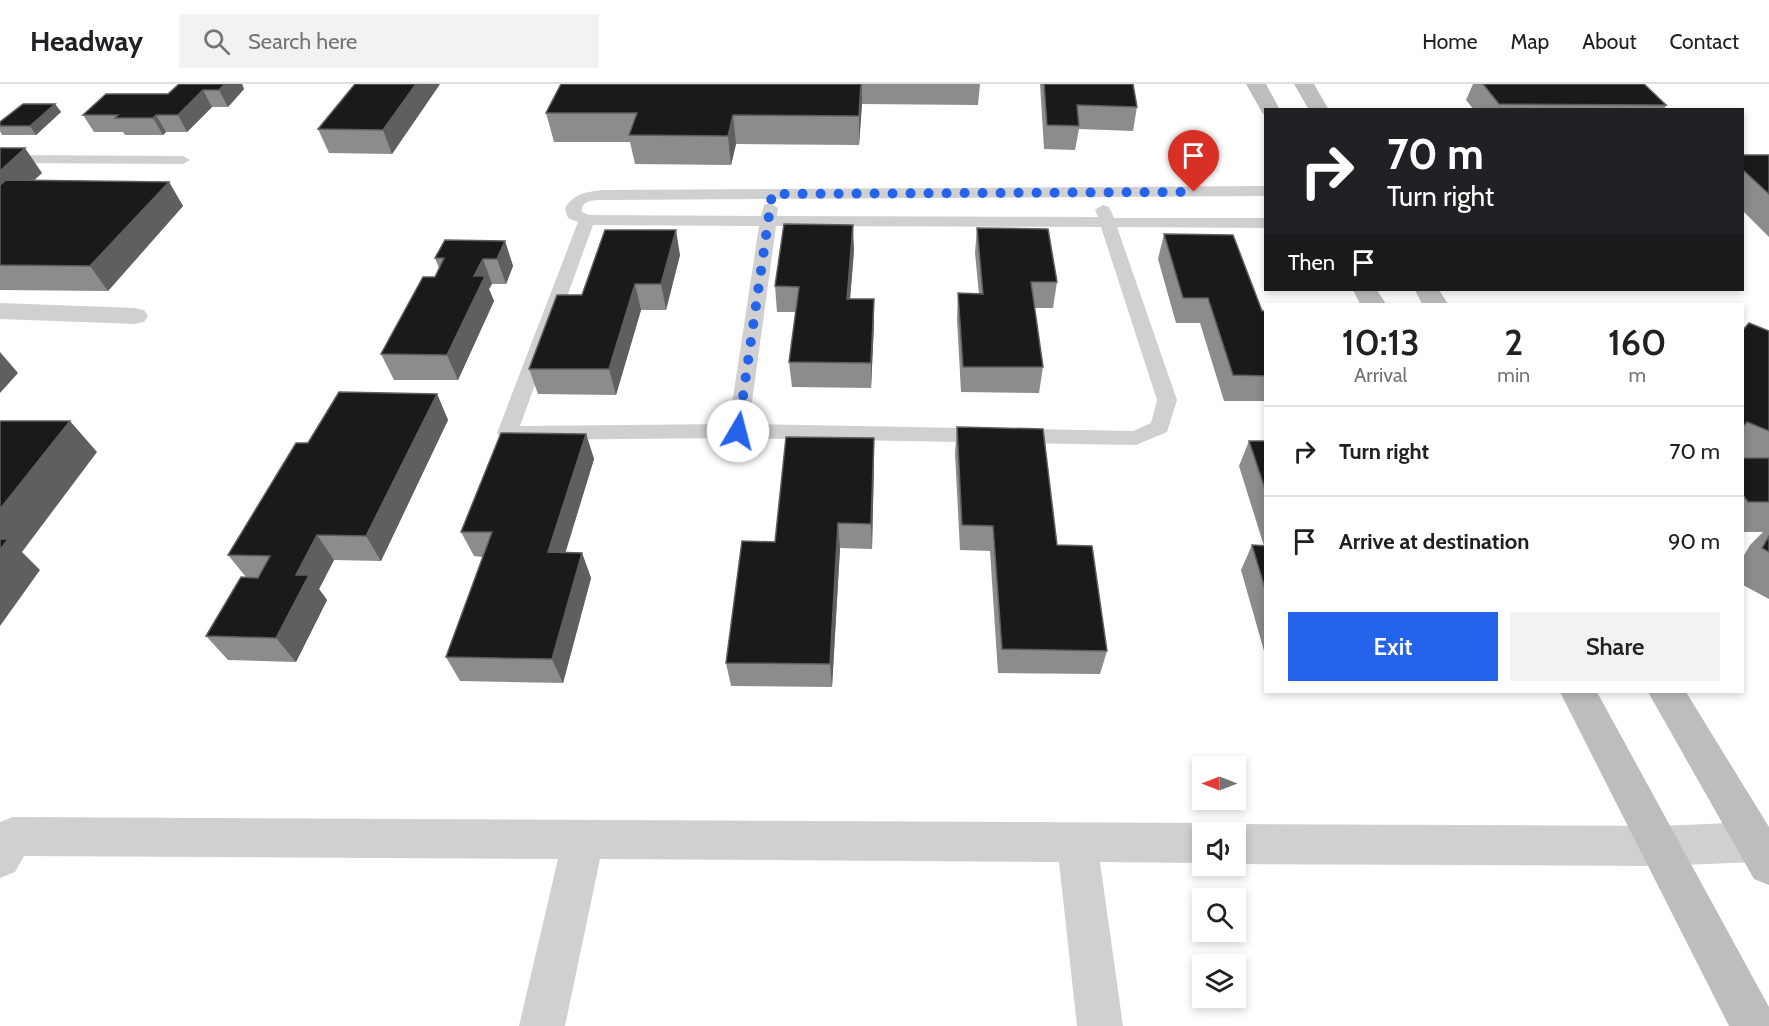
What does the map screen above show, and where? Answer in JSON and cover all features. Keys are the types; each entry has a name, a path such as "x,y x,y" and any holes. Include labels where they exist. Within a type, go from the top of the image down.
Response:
{"main road":[{"path":"1256,84 1269,108"},
{"path":"1304,84 1318,108"},
{"path":"1579,693 1754,1026"},
{"path":"1667,693 1762,854"}],"street":[{"path":"0,311 135,316"},
{"path":"0,858 13,836 1192,843"},
{"path":"542,1026 583,841"},
{"path":"1077,843 1100,1026"},
{"path":"1246,844 1659,846 1762,854"}],"lane":[{"path":"0,159 183,160"},
{"path":"1264,191 590,196 577,201 573,208 574,215 587,220 1264,223"},
{"path":"587,220 507,433 738,431 1136,438 1160,427 1167,400 1106,222 1099,193"},
{"path":"738,431 772,194"}],"building":[{"path":"179,84 225,84 219,90 203,90 178,115 156,115 153,118 115,118 118,115 83,115 106,94 168,94"},
{"path":"355,84 416,84 383,130 318,129"},
{"path":"561,84 861,84 859,116 733,115 728,136 629,135 637,113 546,113"},
{"path":"1044,84 1133,84 1137,107 1077,105 1079,126 1047,125"},
{"path":"1483,84 1644,84 1666,105 1499,104"},
{"path":"23,104 55,104 30,126 0,126 0,122"},
{"path":"0,148 25,148 0,171"},
{"path":"1744,155 1769,155 1769,194 1744,171"},
{"path":"6,180 169,182 90,266 0,265 0,185"},
{"path":"784,224 853,225 847,299 874,299 871,363 789,362 799,287 775,286"},
{"path":"977,228 1048,229 1057,282 1031,282 1043,367 963,367 958,293 983,294"},
{"path":"605,230 676,230 661,284 635,284 609,369 529,369 557,295 582,295"},
{"path":"1164,234 1233,235 1262,311 1264,311 1264,376 1233,375 1208,298 1183,298"},
{"path":"445,240 505,241 497,259 483,259 474,276 485,276 447,355 381,354 423,277 435,277 444,258 435,258"},
{"path":"1749,323 1769,331 1769,431 1747,422 1744,426 1744,329"},
{"path":"339,392 437,394 366,536 317,535 296,575 309,575 276,638 206,636 241,577 258,578 270,556 228,555 296,443 308,443"},
{"path":"0,421 70,421 0,509"},
{"path":"957,427 1043,429 1057,545 1092,546 1107,651 1002,649 993,526 962,525"},
{"path":"501,433 586,434 548,552 582,553 552,659 446,657 492,532 461,532"},
{"path":"786,437 874,438 871,524 838,523 830,664 726,663 742,541 775,542"},
{"path":"1249,441 1264,441 1264,486"},
{"path":"1744,458 1769,458 1769,502 1748,502 1744,496"},
{"path":"1769,536 1769,552 1762,548"},
{"path":"0,539 8,539 0,550"},
{"path":"1252,545 1264,546 1264,585"}],"route":[{"path":"738,431 772,194 1194,192"}]}
